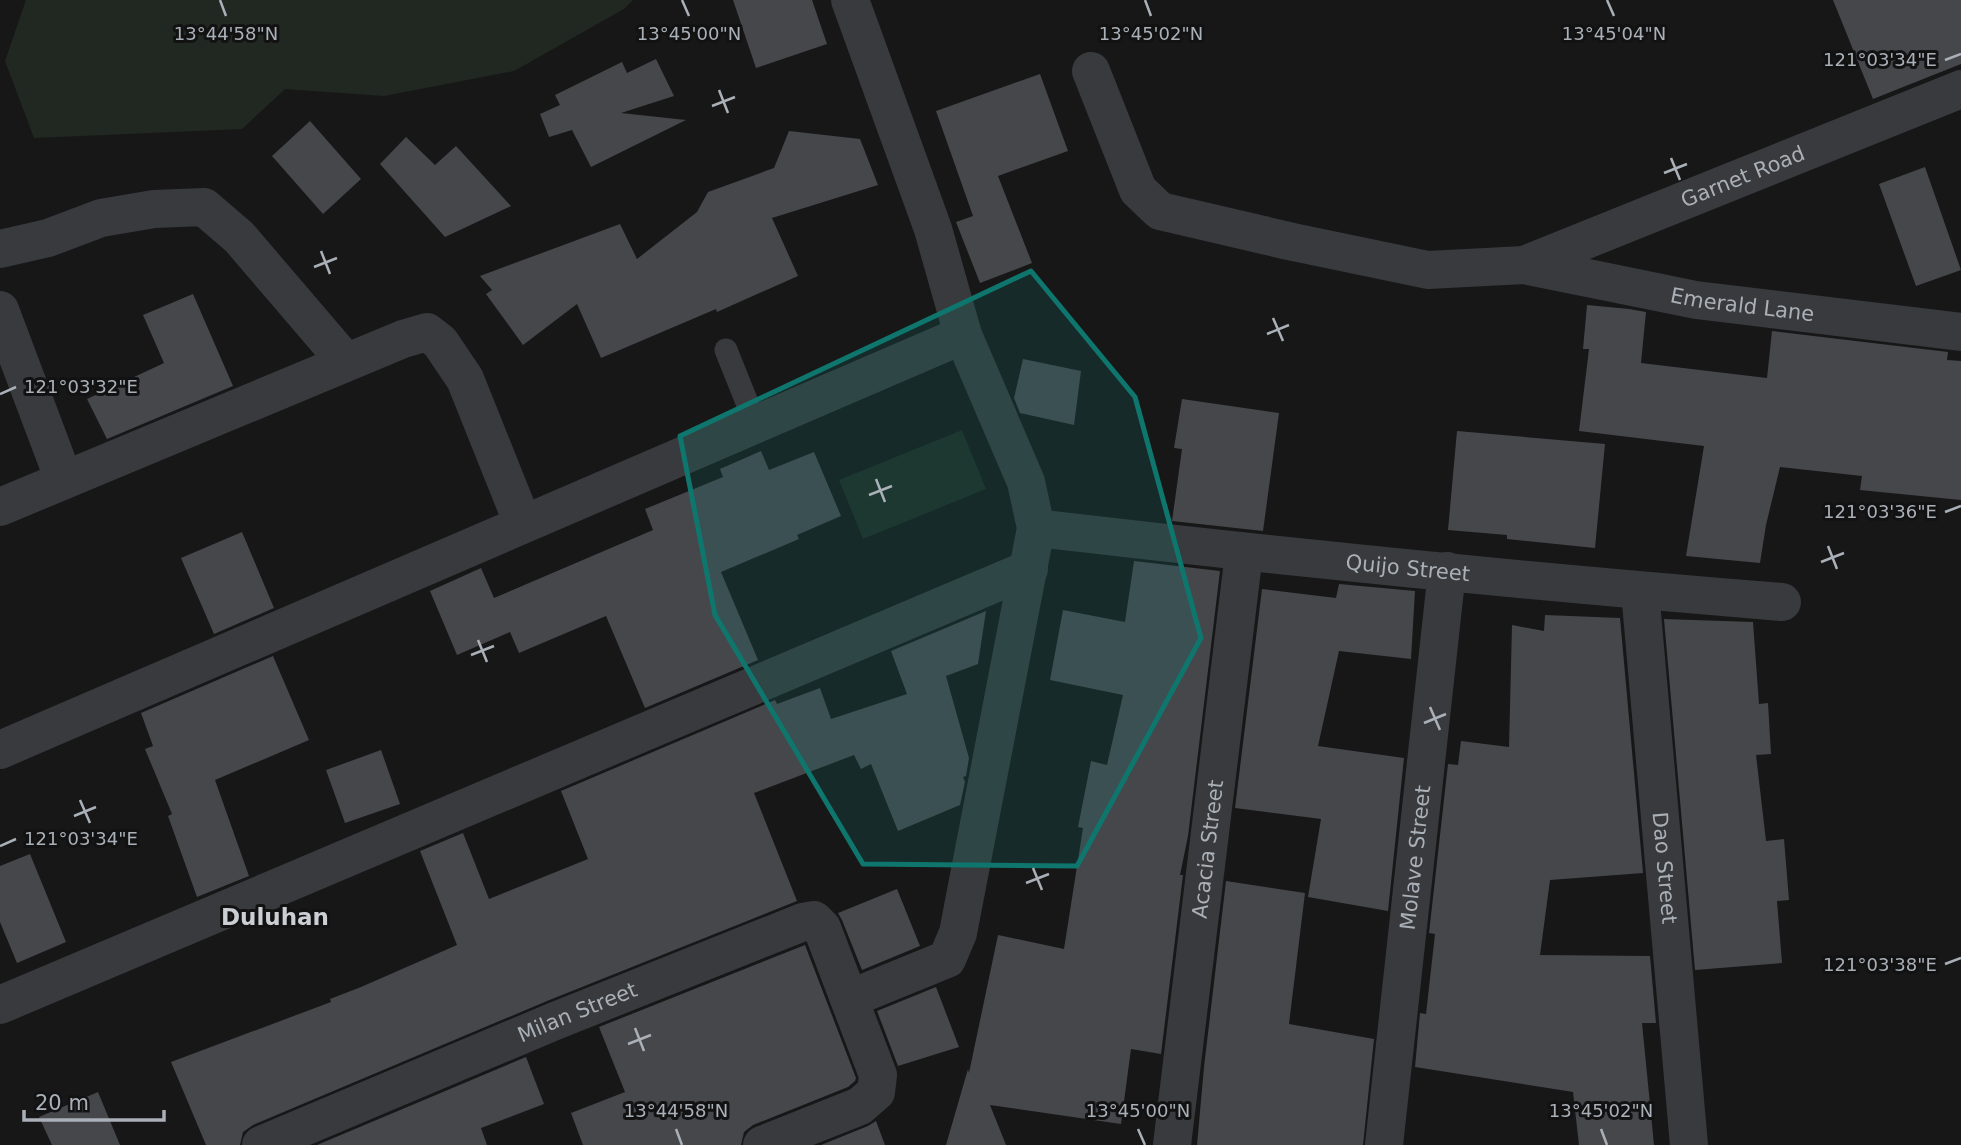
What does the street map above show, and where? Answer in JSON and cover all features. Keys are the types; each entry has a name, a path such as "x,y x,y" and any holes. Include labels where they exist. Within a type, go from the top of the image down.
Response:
{"street":[{"path":"762,1145 860,1106 876,1092 878,1075 849,999 947,960 952,949 958,933 1037,528 1026,481 963,335 933,229 850,0"},
{"path":"1091,71 1138,190 1160,211 1428,270 1524,265"},
{"name":"Garnet Road","path":"1524,265 1961,89"},
{"path":"0,249 48,238 101,218 154,209 204,207 239,237 346,362"},
{"name":"Emerald Lane","path":"1524,265 1696,300 1961,332"},
{"path":"0,310 64,480"},
{"path":"0,507 403,338 427,332 440,342 465,379 523,524"},
{"path":"0,750 963,335"},
{"name":"Quijo Street","path":"1037,528 1244,553 1782,602"},
{"name":"Acacia Street","path":"1172,1145 1244,553"},
{"path":"0,1004 1030,569"},
{"name":"Molave Street","path":"1384,1145 1447,571"},
{"name":"Dao Street","path":"1640,591 1689,1145"},
{"name":"Milan Street","path":"261,1145 555,1021 814,919 822,928 849,999"}],"lane":[{"path":"726,351 756,425"}],"highlighted area":[{"path":"1031,271 1135,397 1201,638 1077,866 863,864 715,615 680,436"}],"shaded area":[{"path":"26,0 633,0 624,9 514,71 384,96 285,89 242,129 34,138 5,61"},
{"path":"962,430 986,489 863,539 839,480"}],"building":[{"path":"733,0 812,0 827,44 756,68"},
{"path":"1833,0 1961,0 1961,64 1873,99"},
{"path":"656,59 674,96 621,113 686,120 591,167 572,130 549,137 540,114 560,105 555,95 622,62 627,73"},
{"path":"1040,74 1068,151 998,176 1032,263 980,283 956,222 973,216 936,111"},
{"path":"310,121 361,179 323,214 272,156"},
{"path":"789,131 860,139 878,185 772,218 798,276 717,312 716,309 601,358 577,304 523,345 486,294 492,290 480,276 620,224 637,259 697,212 708,192 774,168"},
{"path":"406,137 435,165 456,146 511,206 445,237 380,164"},
{"path":"1925,167 1961,270 1916,286 1879,184"},
{"path":"193,294 233,386 107,439 87,399 164,363 143,315"},
{"path":"1587,305 1646,312 1641,363 1767,378 1772,331 1948,352 1947,360 1961,361 1961,500 1860,490 1862,476 1780,467 1760,563 1686,556 1704,446 1579,431 1589,349 1583,349"},
{"path":"1023,359 1081,371 1074,425 1020,413 1014,398"},
{"path":"1182,399 1279,413 1263,531 1172,521 1182,449 1174,448"},
{"path":"1457,431 1605,444 1595,548 1507,539 1507,535 1448,530"},
{"path":"761,451 769,470 814,452 841,516 797,535 799,539 721,572 758,660 645,708 606,616 519,653 510,632 457,655 430,591 481,568 494,598 653,530 645,509 723,477 720,469"},
{"path":"242,532 274,608 214,634 181,558"},
{"path":"1134,561 1220,571 1188,836 1180,875 1183,875 1161,1054 1131,1049 1121,1124 990,1105 1006,1145 946,1145 968,1069 969,1073 998,935 1064,949 1083,828 1078,827 1091,761 1107,765 1123,695 1050,680 1063,610 1125,622"},
{"path":"1339,584 1415,591 1411,659 1339,651 1318,746 1404,758 1388,911 1308,897 1321,819 1235,808 1262,589 1336,598"},
{"path":"986,611 978,664 946,676 969,758 966,776 963,777 965,782 960,805 898,831 871,764 861,769 854,755 754,793 797,901 547,1001 253,1125 243,1132 240,1145 206,1145 171,1062 331,1002 330,999 457,945 420,851 463,833 489,899 588,859 561,791 775,700 777,704 820,688 831,719 907,694 891,651"},
{"path":"1545,615 1620,618 1643,873 1550,880 1540,955 1650,956 1656,1023 1642,1023 1654,1145 1579,1145 1573,1092 1415,1067 1420,1013 1426,1014 1435,934 1429,933 1448,764 1458,765 1461,741 1509,747 1512,625 1544,631"},
{"path":"1664,619 1753,622 1759,704 1768,703 1771,754 1756,755 1766,841 1784,839 1789,900 1777,901 1782,963 1695,970"},
{"path":"273,656 309,740 215,780 249,876 197,897 168,816 172,814 145,749 153,746 141,713"},
{"path":"381,750 400,804 345,823 326,770"},
{"path":"30,854 66,942 17,963 0,922 0,866"},
{"path":"1226,881 1305,893 1289,1024 1374,1039 1363,1145 1197,1145"},
{"path":"897,889 920,946 862,970 838,913"},
{"path":"805,945 855,1081 848,1087 753,1125 744,1132 741,1145 583,1145 571,1113 625,1092 599,1027"},
{"path":"936,987 959,1047 898,1066 877,1011"},
{"path":"526,1057 544,1104 481,1128 487,1145 317,1145"},
{"path":"98,1092 120,1145 52,1145 39,1117"},
{"path":"876,1121 885,1145 821,1145 868,1126"}],"district":[{"name":"Duluhan","path":"275,917"}]}
